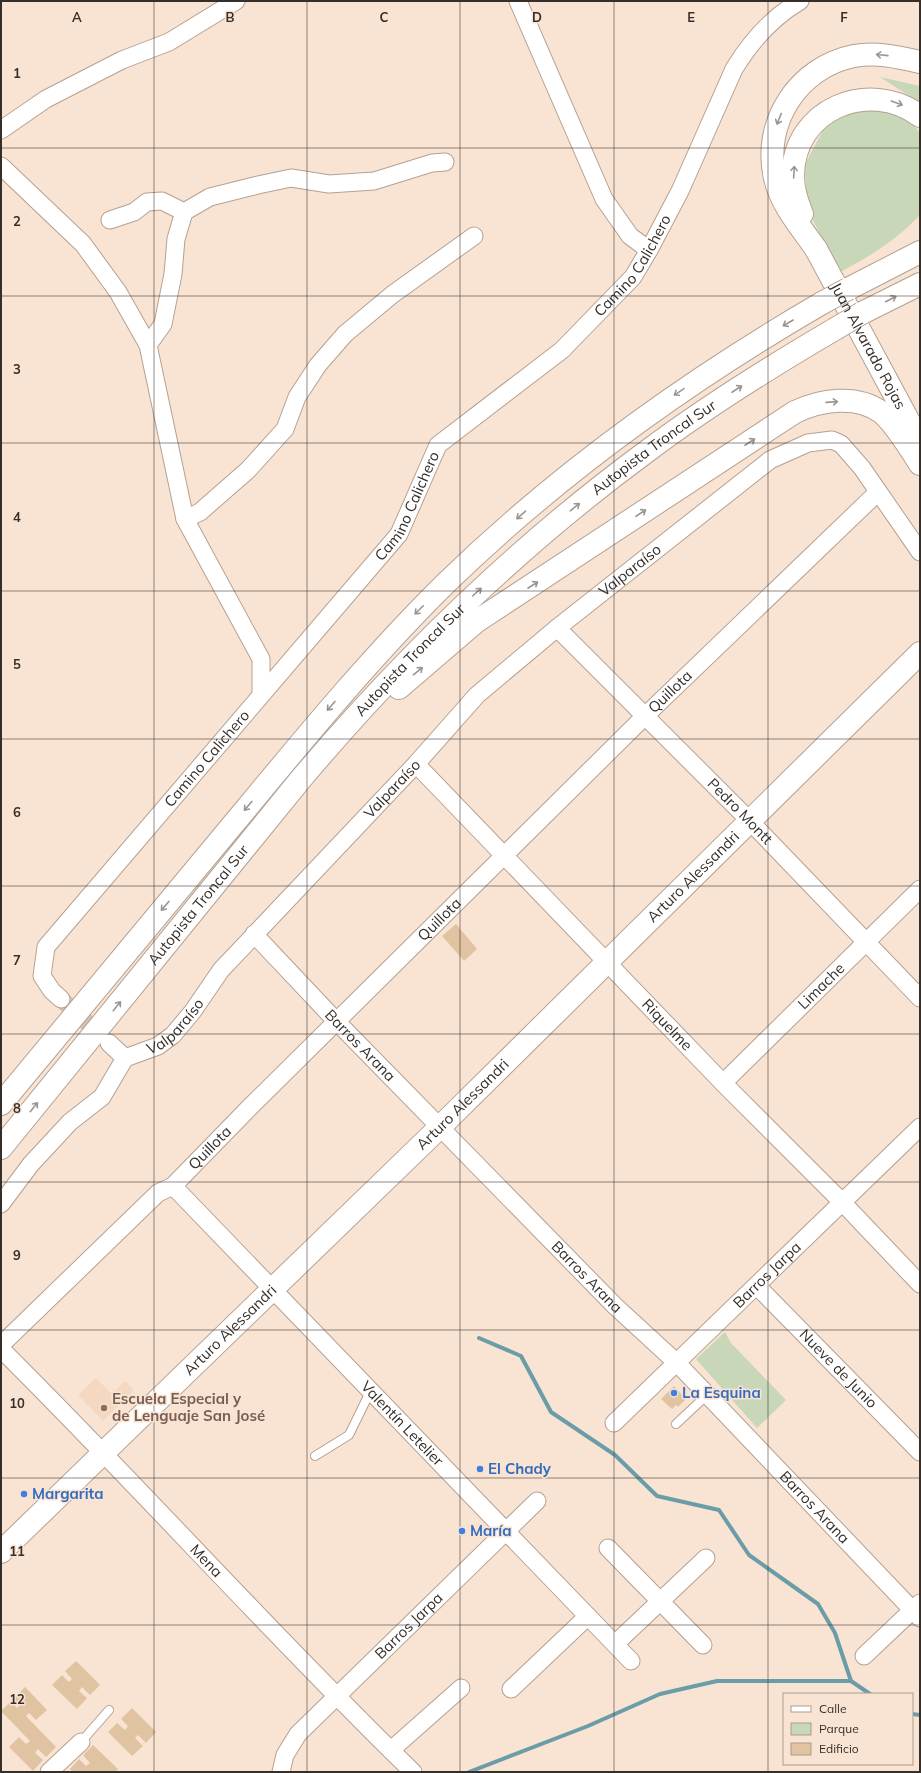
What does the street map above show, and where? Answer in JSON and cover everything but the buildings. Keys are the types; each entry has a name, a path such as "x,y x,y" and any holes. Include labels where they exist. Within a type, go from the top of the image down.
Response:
{"main road":[{"path":"816,249 785,204 775,178 773,165 773,138 779,119 788,101 796,90 816,72 841,59 868,54 882,54 920,62"},
{"path":"816,249 796,200 793,181 794,162 798,150 810,128 829,111 853,101 865,99 890,101 902,105 920,116"},
{"path":"873,276 920,236"},
{"name":"Juan Alvarado Rojas","path":"816,249 920,442"},
{"name":"Autopista Troncal Sur","path":"1,1104 321,718 392,638 446,583 537,500 628,428 723,362 822,303 920,252"},
{"name":"Autopista Troncal Sur","path":"1,1148 314,762 380,688 460,607 511,561 601,486 669,435 739,388 835,329 862,313 920,284"},
{"path":"262,827 408,678 477,621 795,412 806,407 830,401 856,403 869,407 881,412 901,436 920,464"},
{"name":"Arturo Alessandri","path":"1,1552 440,1127 920,653"}],"street":[{"path":"1,130 46,100 122,60 168,42 236,1"},
{"path":"518,1 604,199 630,236 649,250"},
{"name":"Camino Calichero","path":"61,998 52,991 42,976 46,947 399,534 438,445 562,350 633,277 680,191 734,69 742,55 763,29 800,1"},
{"path":"148,344 163,324 173,274 176,239 184,212 210,197 291,178 329,184 374,181 432,163 445,162"},
{"path":"1,166 84,244 118,292 148,344 185,519 261,659 261,694"},
{"path":"110,220 134,212 147,202 162,201 184,212"},
{"path":"185,519 200,512 248,470 285,429 297,397 318,365 346,334 393,294 474,236"},
{"name":"Valparaíso","path":"1,1204 31,1164 70,1122 102,1097 125,1058 158,1046 173,1035 193,1011 221,970 416,764 477,695 557,628 770,460 808,443 832,440 841,444 862,468 878,492"},
{"path":"878,492 920,552"},
{"name":"Quillota","path":"1,1345 158,1193 173,1186 645,716 878,492"},
{"name":"Pedro Montt","path":"557,628 750,822 920,998"},
{"name":"Riquelme","path":"416,764 723,1083 843,1203 920,1284"},
{"name":"Limache","path":"723,1083 920,889"},
{"name":"Barros Arana","path":"254,934 337,1022 615,1306 677,1363 918,1610"},
{"path":"109,1043 125,1058"},
{"name":"Barros Jarpa","path":"614,1423 920,1127"},
{"name":"Valentín Letelier","path":"173,1186 631,1661"},
{"name":"Nueve de Junio","path":"757,1286 920,1452"},
{"name":"Mena","path":"1,1349 104,1452 338,1696 414,1772"},
{"name":"Barros Jarpa","path":"281,1772 286,1755 298,1734 505,1530 537,1501"},
{"path":"608,1548 703,1645"},
{"path":"615,1644 706,1558"},
{"path":"864,1656 918,1610"},
{"path":"511,1689 588,1616"},
{"path":"391,1750 461,1688"},
{"path":"49,1772 81,1742"},
{"name":"Barros Jarpa","path":"267,1772 286,1755"}],"lane":[{"path":"315,1456 349,1435 370,1392"},
{"path":"676,1424 707,1395"},
{"path":"81,1742 109,1710"}],"shaded area":[{"name":"Escuela Especial y de Lenguaje San José","path":"96,1378 112,1394 125,1381 134,1390 103,1421 78,1395"}],"green space":[{"path":"880,77 920,86 920,103"},
{"path":"878,107 908,118 920,133 920,215 901,233 882,247 840,272 807,209 805,164 828,121 850,109"},
{"path":"725,1332 731,1343 786,1400 757,1428 696,1359"}],"waterway":[{"path":"479,1338 521,1356 551,1412 615,1455 657,1496 719,1510 749,1555 818,1604 835,1633 851,1681"},
{"path":"469,1772 588,1726 660,1694 717,1681 851,1681 869,1693"},
{"path":"913,1714 920,1715"}],"tunnel":[{"path":"61,999 105,1039"}],"place":[{"name":"La Esquina","path":"674,1393"},
{"name":"Escuela Especial y de Lenguaje San José","path":"104,1408"},
{"name":"El Chady","path":"480,1469"},
{"name":"Margarita","path":"24,1494"},
{"name":"María","path":"462,1531"}]}
